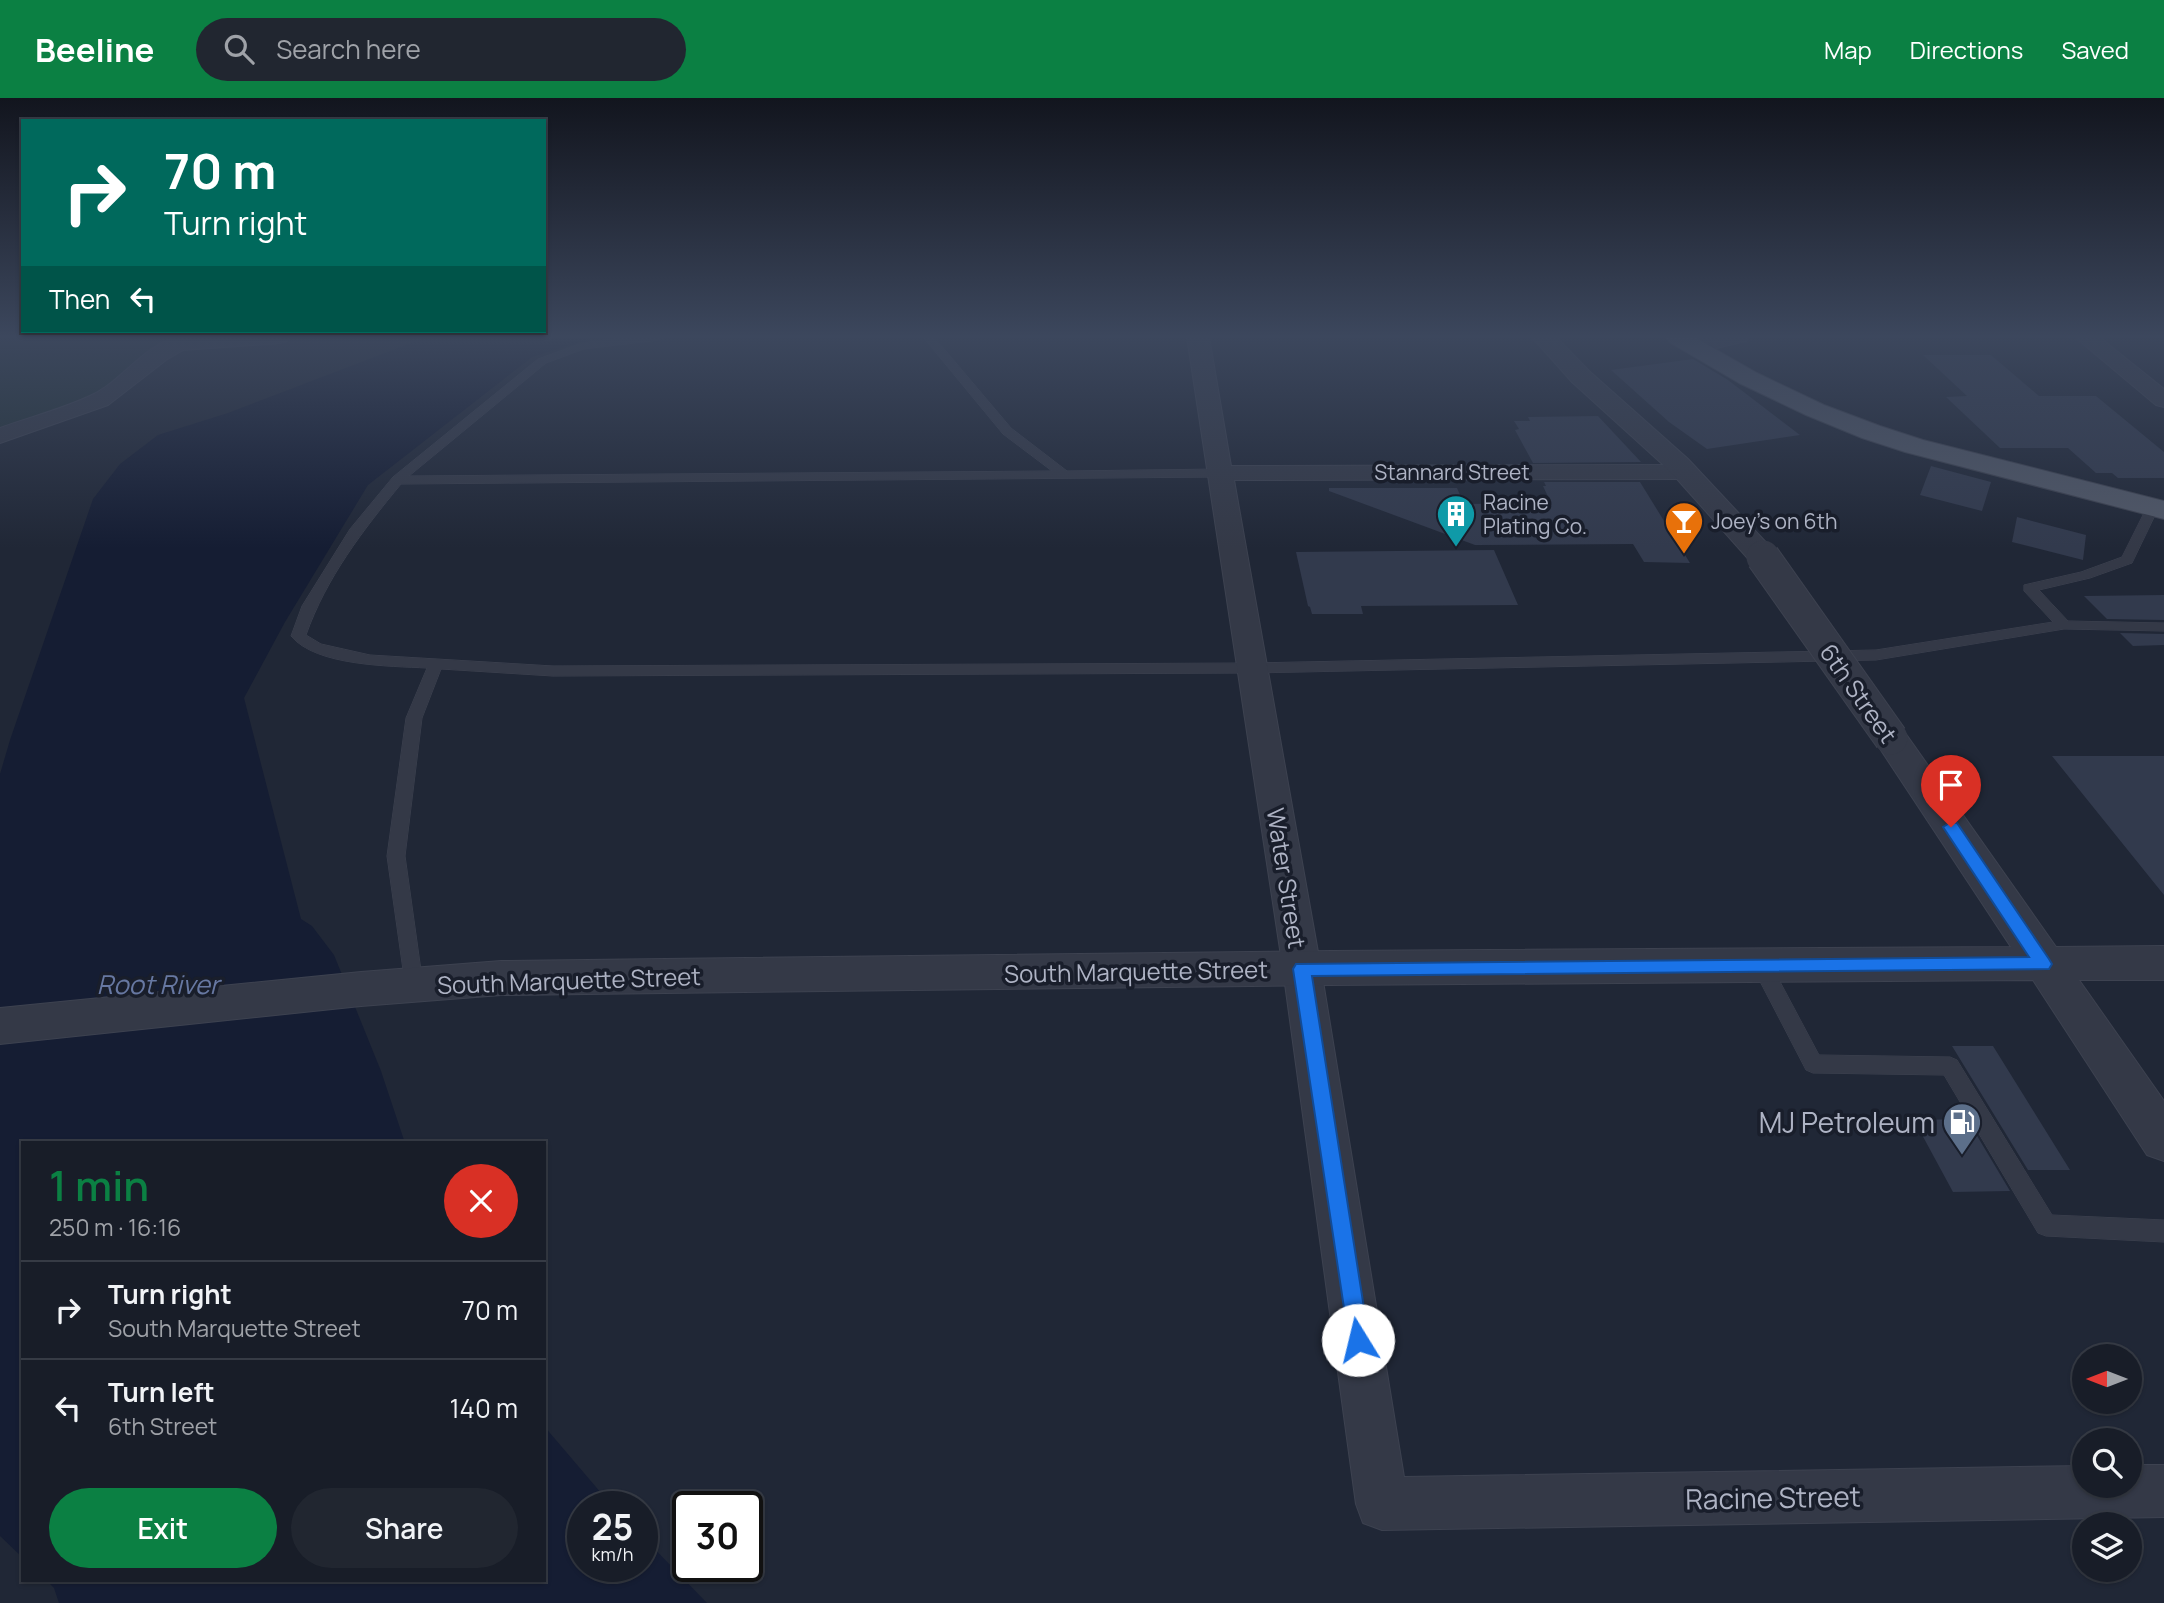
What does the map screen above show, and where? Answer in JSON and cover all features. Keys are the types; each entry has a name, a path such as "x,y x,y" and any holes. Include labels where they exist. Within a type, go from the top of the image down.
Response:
{"main road":[{"path":"1812,407 1833,418 1914,446 2159,508"}],"street":[{"path":"0,436 80,407"},
{"name":"Water Street","path":"1209,407 1302,969 1382,1504"},
{"name":"6th Street","path":"1615,407 1685,472 1763,556 1891,738 2164,1140"},
{"name":"6th Street","path":"1627,407 1650,437"},
{"name":"Stannard Street","path":"1220,473 1685,472"},
{"name":"South Marquette Street","path":"0,1026 361,989 501,978 2164,963"},
{"name":"Racine Street","path":"1382,1504 2164,1491"}],"lane":[{"path":"486,407 397,480 350,540 309,606 298,636 316,648 370,660 552,671 1252,668 1876,655 2064,625 2164,627"},
{"path":"987,407 1007,431 1065,475"},
{"path":"397,480 1220,473"},
{"path":"2064,625 2029,588 2085,575 2127,560 2159,508"},
{"path":"413,985 396,856 414,718 436,664"},
{"path":"1762,966 1813,1064 1950,1066 2046,1225 2164,1231"}],"shaded area":[{"path":"0,407 63,407 0,429"}],"water":[{"name":"Root River","path":"243,407 468,407 368,485 285,622 244,698 301,919 312,926 334,955 381,1071 404,1141 21,1141 21,1556 0,1536 0,774 93,499 120,464 158,435"},
{"path":"546,1428 599,1491 567,1491 567,1582 658,1582 658,1552 672,1567 672,1582 687,1582 707,1603 59,1603 54,1588 48,1582 546,1582"}],"building":[{"path":"1653,407 1764,407 1800,435 1707,449"},
{"path":"1957,407 2110,407 2164,452 2164,478 2118,478 2112,473 2096,473 2068,448 2000,448"},
{"path":"1598,416 1641,462 1533,463 1515,430 1519,429 1514,421 1530,421 1528,417"},
{"path":"1931,466 1991,482 1982,511 1920,495"},
{"path":"1544,482 1640,482 1690,563 1644,562 1633,544 1475,545 1329,491 1329,488 1457,488 1464,504 1551,503 1543,486 1546,486"},
{"path":"2017,517 2086,535 2083,560 2012,542"},
{"path":"1494,550 1518,605 1361,606 1363,614 1312,614 1296,552"},
{"path":"2164,595 2164,620 2107,619 2084,596"},
{"path":"2120,633 2164,634 2164,645 2133,646"},
{"path":"2052,756 2164,756 2164,895"},
{"path":"1952,1046 1993,1046 2070,1170 2028,1170"},
{"name":"MJ Petroleum","path":"1967,1119 2010,1191 1953,1192 1914,1120"}],"place":[{"name":"Racine Plating Co.","path":"1456,548"},
{"name":"Joey's on 6th","path":"1684,555"},
{"name":"MJ Petroleum","path":"1962,1156"}],"route":[{"path":"1358,1340 1302,969 2043,964 1951,827"}]}
